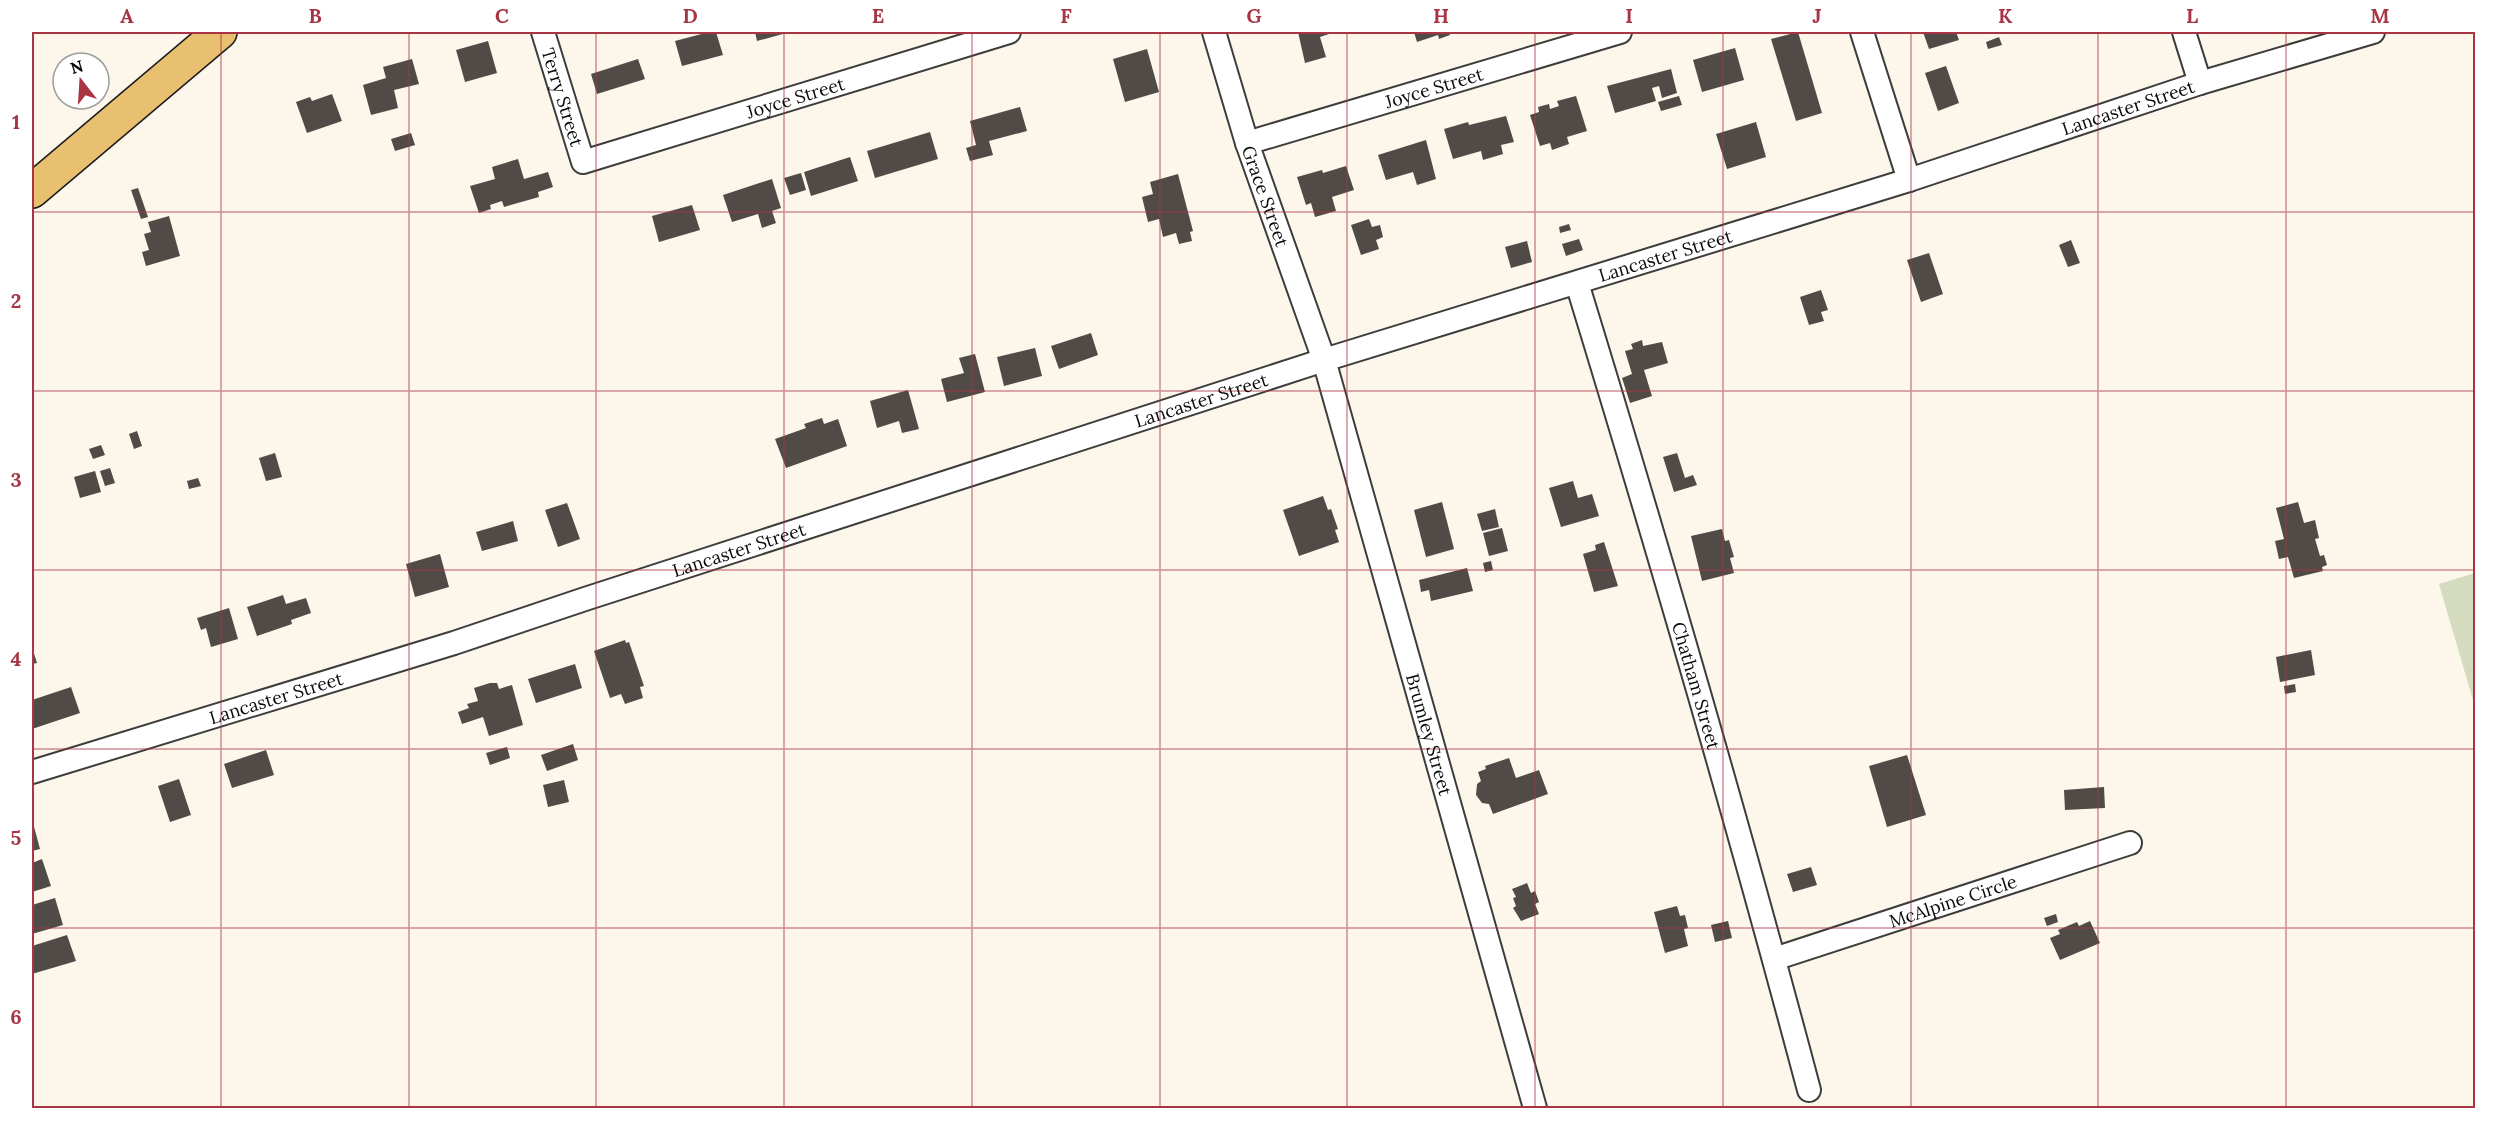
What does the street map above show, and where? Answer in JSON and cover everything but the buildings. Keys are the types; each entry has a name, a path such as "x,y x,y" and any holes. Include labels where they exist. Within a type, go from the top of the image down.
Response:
{"main road":[{"path":"32,191 220,32"}],"street":[{"name":"Terry Street","path":"543,32 583,162"},
{"name":"Joyce Street","path":"583,162 1009,32"},
{"name":"Grace Street","path":"1214,32 1247,143 1324,360"},
{"name":"Joyce Street","path":"1247,143 1620,32"},
{"path":"1862,32 1909,180"},
{"path":"2184,32 2200,83"},
{"name":"Lancaster Street","path":"32,772 454,643 1324,360 1909,180 2200,83 2373,32"},
{"name":"Chatham Street","path":"1576,283 1670,588 1809,1090"},
{"name":"Brumley Street","path":"1324,360 1535,1108"},
{"name":"McAlpine Circle","path":"1774,959 2130,843"}],"green space":[{"path":"2476,573 2475,707 2439,584"}]}
